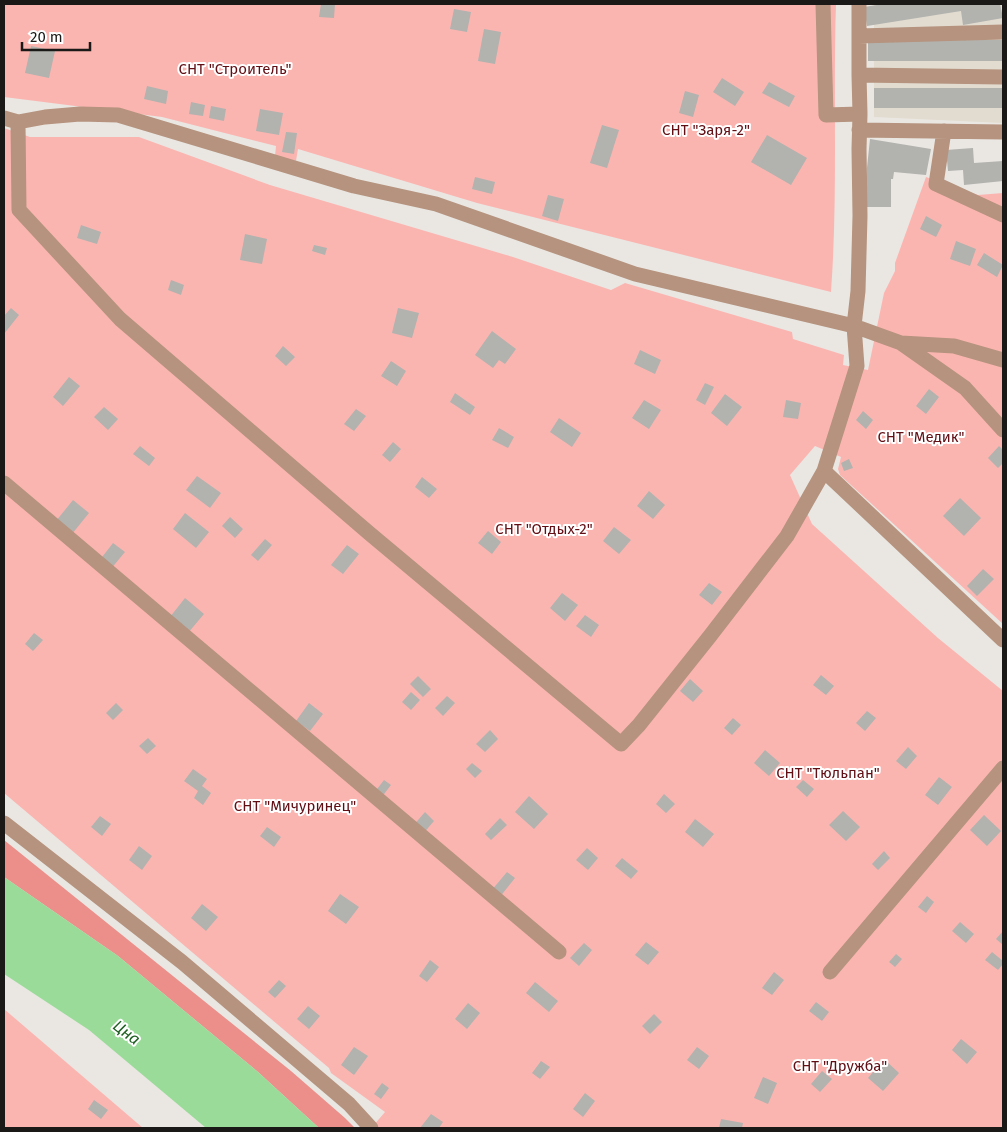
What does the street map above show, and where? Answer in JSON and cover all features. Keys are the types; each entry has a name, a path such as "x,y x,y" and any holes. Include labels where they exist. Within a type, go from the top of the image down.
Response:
{"lane":[{"path":"824,4 826,114 860,114"},
{"path":"859,4 860,216 858,291 854,326 857,366 824,472 787,536 639,725 620,744 369,533 120,319 20,210 11,120 80,114 118,115 354,186 436,204 634,274 854,326 901,343 965,388 1003,430"},
{"path":"859,36 1003,32"},
{"path":"859,75 1003,77"},
{"path":"859,130 1003,132"},
{"path":"944,131 936,184 1003,215"},
{"path":"901,343 954,346 1003,360"},
{"path":"824,472 1003,640"},
{"path":"4,483 559,952"},
{"path":"830,972 1003,768"},
{"path":"4,823 182,962 349,1104 372,1128"}],"shaded area":[{"path":"874,4 1003,4 1003,123 874,117"},
{"path":"4,840 291,1071 355,1128 319,1128 258,1072 118,956 4,877"}],"green space":[{"name":"СНТ \"Заря-2\"","path":"4,4 836,4 834,220 831,292 477,203 298,149 296,161 275,156 276,146 162,117 4,97"},
{"path":"4,128 30,137 139,137 270,185 513,257 611,290 625,283 792,332 793,339 844,355 843,365 868,370 884,293 895,271 895,263 926,177 978,195 1003,193 1003,624 840,475 838,469 841,457 815,446 790,475 812,524 938,638 1003,691 1003,1128 376,1128 373,1126 385,1112 331,1073 329,1068 4,793"},
{"path":"4,1009 143,1128 4,1128"}],"water":[{"name":"Цна","path":"4,877 118,956 258,1072 319,1128 206,1128 89,1030 4,974"}],"building":[{"path":"321,4 335,4 334,18 319,17"},
{"path":"883,4 1000,4 1003,18 963,25 961,11 867,26 864,7"},
{"path":"454,9 471,12 467,32 450,29"},
{"path":"484,29 501,32 495,64 478,61"},
{"path":"868,40 1003,40 1003,61 868,61"},
{"path":"31,46 55,51 49,78 25,73"},
{"path":"722,78 744,92 735,106 713,92"},
{"path":"769,82 795,96 789,107 762,93"},
{"path":"147,86 168,91 166,104 144,99"},
{"path":"874,88 1003,88 1003,108 874,108"},
{"path":"685,91 699,95 693,117 679,113"},
{"path":"191,102 205,105 203,116 189,114"},
{"path":"211,106 226,109 224,121 209,118"},
{"path":"260,109 283,113 279,135 256,131"},
{"path":"602,125 619,130 607,168 590,163"},
{"path":"286,132 297,133 294,154 282,152"},
{"path":"767,135 807,158 791,185 751,162"},
{"path":"870,139 931,149 926,175 894,172 893,179 891,179 891,207 866,207 866,177"},
{"path":"973,148 974,163 1003,161 1003,181 964,185 963,170 948,171 946,150"},
{"path":"475,177 495,182 492,194 472,189"},
{"path":"548,195 564,199 558,221 542,216"},
{"path":"926,216 942,225 936,237 920,229"},
{"path":"81,225 101,232 97,244 77,238"},
{"path":"245,234 267,239 262,264 240,260"},
{"path":"956,241 976,249 970,266 950,259"},
{"path":"314,245 327,248 325,255 312,251"},
{"path":"984,253 1003,265 997,277 977,265"},
{"path":"171,280 184,285 181,295 168,290"},
{"path":"11,308 19,315 4,334 4,316"},
{"path":"398,308 419,313 412,338 392,333"},
{"path":"492,331 516,349 505,364 499,360 493,368 475,355"},
{"path":"283,346 295,357 286,366 275,356"},
{"path":"640,350 661,360 655,374 634,364"},
{"path":"391,361 406,371 397,386 381,376"},
{"path":"69,377 80,386 63,406 53,397"},
{"path":"705,383 714,387 705,405 696,400"},
{"path":"929,389 939,397 926,414 916,406"},
{"path":"455,393 475,407 470,415 450,402"},
{"path":"725,394 742,407 727,426 711,413"},
{"path":"644,400 661,410 649,429 632,418"},
{"path":"786,400 801,403 798,419 783,417"},
{"path":"104,407 118,419 108,430 94,417"},
{"path":"356,409 366,416 354,431 344,424"},
{"path":"863,411 873,420 866,429 856,420"},
{"path":"559,418 581,433 572,447 550,432"},
{"path":"499,428 514,437 508,448 492,440"},
{"path":"393,442 401,449 390,462 382,455"},
{"path":"140,446 155,458 149,466 133,454"},
{"path":"999,446 1003,450 1003,463 998,468 988,458"},
{"path":"849,459 853,468 844,471 841,463"},
{"path":"197,476 221,493 210,508 186,490"},
{"path":"422,477 437,489 429,498 415,487"},
{"path":"649,491 665,505 653,519 637,506"},
{"path":"960,498 981,518 964,536 943,516"},
{"path":"73,500 89,513 72,534 56,521"},
{"path":"185,513 209,532 196,548 173,529"},
{"path":"230,517 243,529 235,538 222,526"},
{"path":"614,527 631,540 619,554 603,541"},
{"path":"488,531 501,542 492,554 478,543"},
{"path":"265,539 272,545 258,561 251,555"},
{"path":"113,543 125,552 110,570 99,561"},
{"path":"347,545 359,554 343,574 331,565"},
{"path":"983,569 994,579 977,596 967,586"},
{"path":"709,583 722,592 712,605 699,595"},
{"path":"562,593 578,605 565,621 550,608"},
{"path":"185,598 204,614 188,633 170,617"},
{"path":"585,615 599,625 591,637 576,626"},
{"path":"34,633 43,640 33,651 25,644"},
{"path":"821,675 834,686 826,695 813,685"},
{"path":"418,676 431,689 423,697 410,684"},
{"path":"690,679 703,691 693,702 680,691"},
{"path":"411,692 420,700 411,710 402,702"},
{"path":"447,696 455,703 443,716 435,708"},
{"path":"116,703 123,710 113,720 106,713"},
{"path":"309,703 323,714 310,731 296,721"},
{"path":"867,711 876,718 865,731 856,723"},
{"path":"733,718 741,725 732,735 724,728"},
{"path":"490,730 498,739 485,752 476,744"},
{"path":"148,738 156,746 147,754 139,746"},
{"path":"908,747 917,756 906,769 896,761"},
{"path":"765,750 780,763 769,776 754,763"},
{"path":"472,763 482,771 475,778 466,769"},
{"path":"193,769 207,779 202,786 211,793 203,805 194,798 198,791 184,781"},
{"path":"939,777 952,787 938,805 925,795"},
{"path":"384,780 391,785 381,798 374,793"},
{"path":"803,780 814,789 807,797 796,787"},
{"path":"664,794 675,804 666,813 656,804"},
{"path":"529,796 548,814 534,829 515,812"},
{"path":"843,811 860,827 846,841 829,825"},
{"path":"425,812 434,821 422,835 412,827"},
{"path":"984,815 1001,831 987,846 970,830"},
{"path":"100,816 111,824 102,836 91,827"},
{"path":"500,818 507,825 491,840 485,834"},
{"path":"695,819 714,834 703,847 685,832"},
{"path":"267,827 281,837 274,847 260,836"},
{"path":"139,846 152,856 142,870 129,860"},
{"path":"587,848 598,858 588,870 576,860"},
{"path":"884,851 890,858 878,870 872,864"},
{"path":"622,858 638,871 631,879 615,866"},
{"path":"507,872 515,878 499,898 491,891"},
{"path":"340,894 359,907 346,924 328,911"},
{"path":"927,896 934,902 926,913 918,907"},
{"path":"202,904 218,917 206,931 191,918"},
{"path":"960,922 974,934 966,943 952,931"},
{"path":"1003,931 1003,945 996,939"},
{"path":"646,942 659,952 648,965 635,955"},
{"path":"584,943 592,950 579,966 570,958"},
{"path":"992,952 1003,961 998,970 985,960"},
{"path":"896,954 902,959 895,967 889,962"},
{"path":"430,960 439,967 427,982 419,976"},
{"path":"774,972 784,980 772,995 762,988"},
{"path":"279,980 286,986 275,998 268,992"},
{"path":"535,982 558,1001 549,1012 526,993"},
{"path":"816,1002 829,1012 822,1021 809,1011"},
{"path":"468,1003 480,1013 467,1029 455,1019"},
{"path":"308,1006 320,1016 309,1029 297,1019"},
{"path":"654,1014 662,1022 650,1034 642,1026"},
{"path":"961,1039 977,1052 967,1064 952,1050"},
{"path":"354,1047 368,1056 354,1075 341,1065"},
{"path":"697,1047 709,1056 699,1069 687,1060"},
{"path":"884,1059 899,1073 883,1091 868,1078"},
{"path":"541,1061 550,1067 540,1079 532,1073"},
{"path":"822,1071 832,1079 820,1092 811,1084"},
{"path":"763,1077 777,1083 768,1104 754,1098"},
{"path":"382,1083 389,1088 381,1099 374,1094"},
{"path":"585,1093 595,1101 583,1117 573,1109"},
{"path":"94,1100 108,1110 101,1119 88,1109"},
{"path":"431,1114 443,1122 439,1128 420,1128"},
{"path":"721,1119 743,1123 742,1128 719,1128"}],"park label":[{"name":"СНТ \"Строитель\"","path":"235,69"},
{"name":"СНТ \"Медик\"","path":"921,437"},
{"name":"СНТ \"Отдых-2\"","path":"544,529"},
{"name":"СНТ \"Тюльпан\"","path":"828,773"},
{"name":"СНТ \"Мичуринец\"","path":"295,806"},
{"name":"СНТ \"Дружба\"","path":"840,1066"}]}
